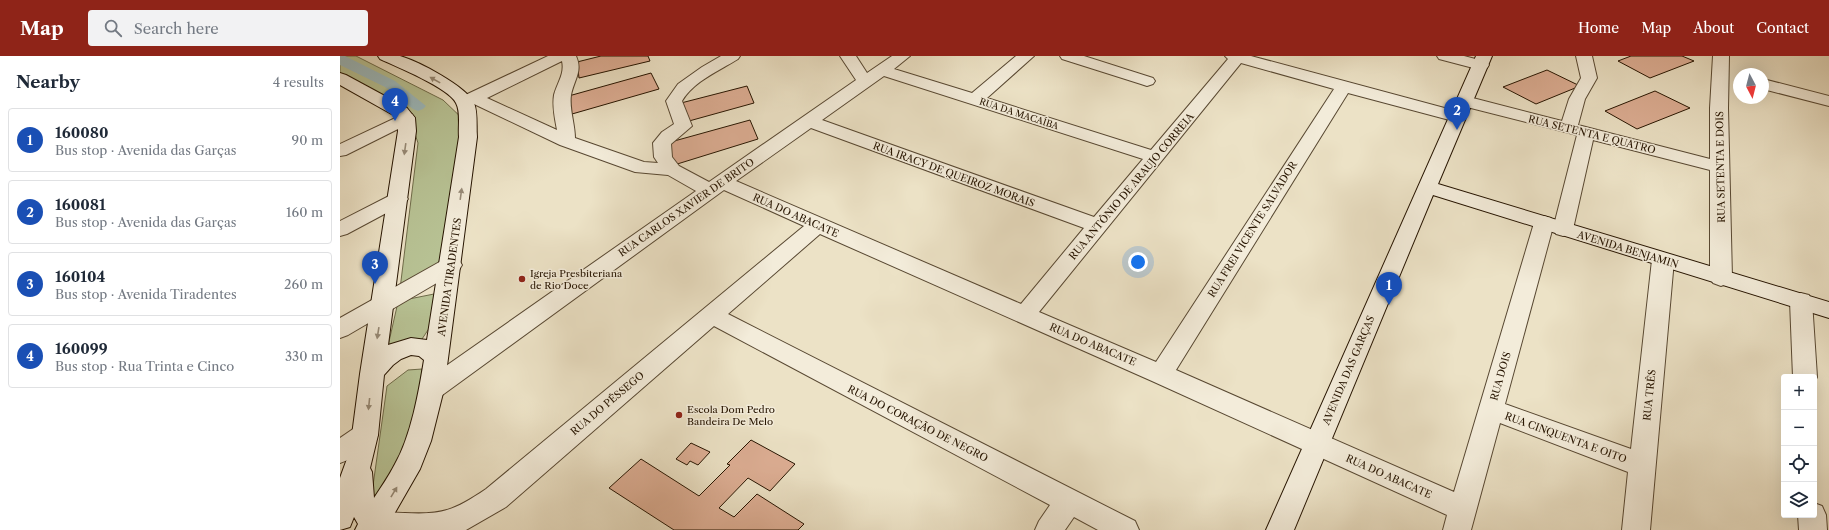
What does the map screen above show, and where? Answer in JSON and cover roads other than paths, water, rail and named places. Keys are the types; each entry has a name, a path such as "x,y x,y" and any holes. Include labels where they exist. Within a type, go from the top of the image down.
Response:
{"street":[{"path":"386,56 420,72 469,100 510,116 566,141 642,168 672,170"},
{"path":"469,100 561,56"},
{"path":"566,141 567,128 562,113 563,93 572,73 572,62 568,56"},
{"path":"672,170 663,157 662,143 668,136 683,126 674,101 684,86 732,56"},
{"path":"848,56 865,81"},
{"name":"RUA CARLOS XAVIER DE BRITO","path":"432,389 716,186 902,56"},
{"path":"974,100 1026,56"},
{"path":"1068,56 1147,81"},
{"path":"1445,56 1482,60"},
{"path":"1568,128 1577,99 1589,78 1584,56"},
{"name":"RUA SETENTA E QUATRO","path":"1235,57 1344,86 1461,110 1568,128 1720,167"},
{"name":"RUA ANTÔNIO DE ARAUJO CORREIA","path":"1024,315 1155,157 1235,57"},
{"name":"AVENIDA DAS GARÇAS","path":"1280,530 1482,60"},
{"name":"RUA SETENTA E DOIS","path":"1721,278 1720,167 1725,68"},
{"name":"RUA DA MACAÍBA","path":"882,70 1155,157"},
{"path":"340,78 401,112 406,118 407,131 372,374 340,518"},
{"name":"RUA FREI VICENTE SALVADOR","path":"1161,374 1344,86"},
{"path":"1769,86 1829,101"},
{"name":"AVENIDA TIRADENTES","path":"371,527 407,469 418,441 432,389 451,265 468,137 469,100"},
{"path":"340,151 406,118"},
{"name":"RUA IRACY DE QUEIROZ MORAIS","path":"809,121 1098,226"},
{"name":"RUA DOIS","path":"1460,519 1490,409 1586,133"},
{"name":"RUA DO ABACATE","path":"672,170 818,225 1317,443 1460,519"},
{"name":"AVENIDA BENJAMIN","path":"1427,186 1721,278 1829,310"},
{"path":"340,229 398,199"},
{"name":"RUA DO PÊSSEGO","path":"371,527 438,526 467,516 496,498 818,225"},
{"name":"RUA TRÊS","path":"1636,530 1663,260"},
{"path":"340,329 451,265"},
{"path":"1801,301 1805,374"},
{"name":"RUA DO CORAÇÃO DE NEGRO","path":"711,316 1125,530"},
{"path":"372,374 375,368 387,356 403,348 421,346 428,348 437,357"},
{"name":"RUA CINQUENTA E OITO","path":"1490,409 1642,465"},
{"path":"356,448 360,500 371,527"},
{"path":"1049,530 1069,501"},
{"path":"1812,518 1813,530"}],"waterway":[{"path":"340,59 390,84 418,106"}],"place":[{"name":"160099","path":"395,121"},
{"name":"160081","path":"1457,130"},
{"name":"Igreja Presbiteriana de Rio Doce","path":"522,279"},
{"name":"160104","path":"375,284"},
{"name":"160080","path":"1389,305"},
{"name":"Escola Dom Pedro Bandeira De Melo","path":"679,415"}]}
